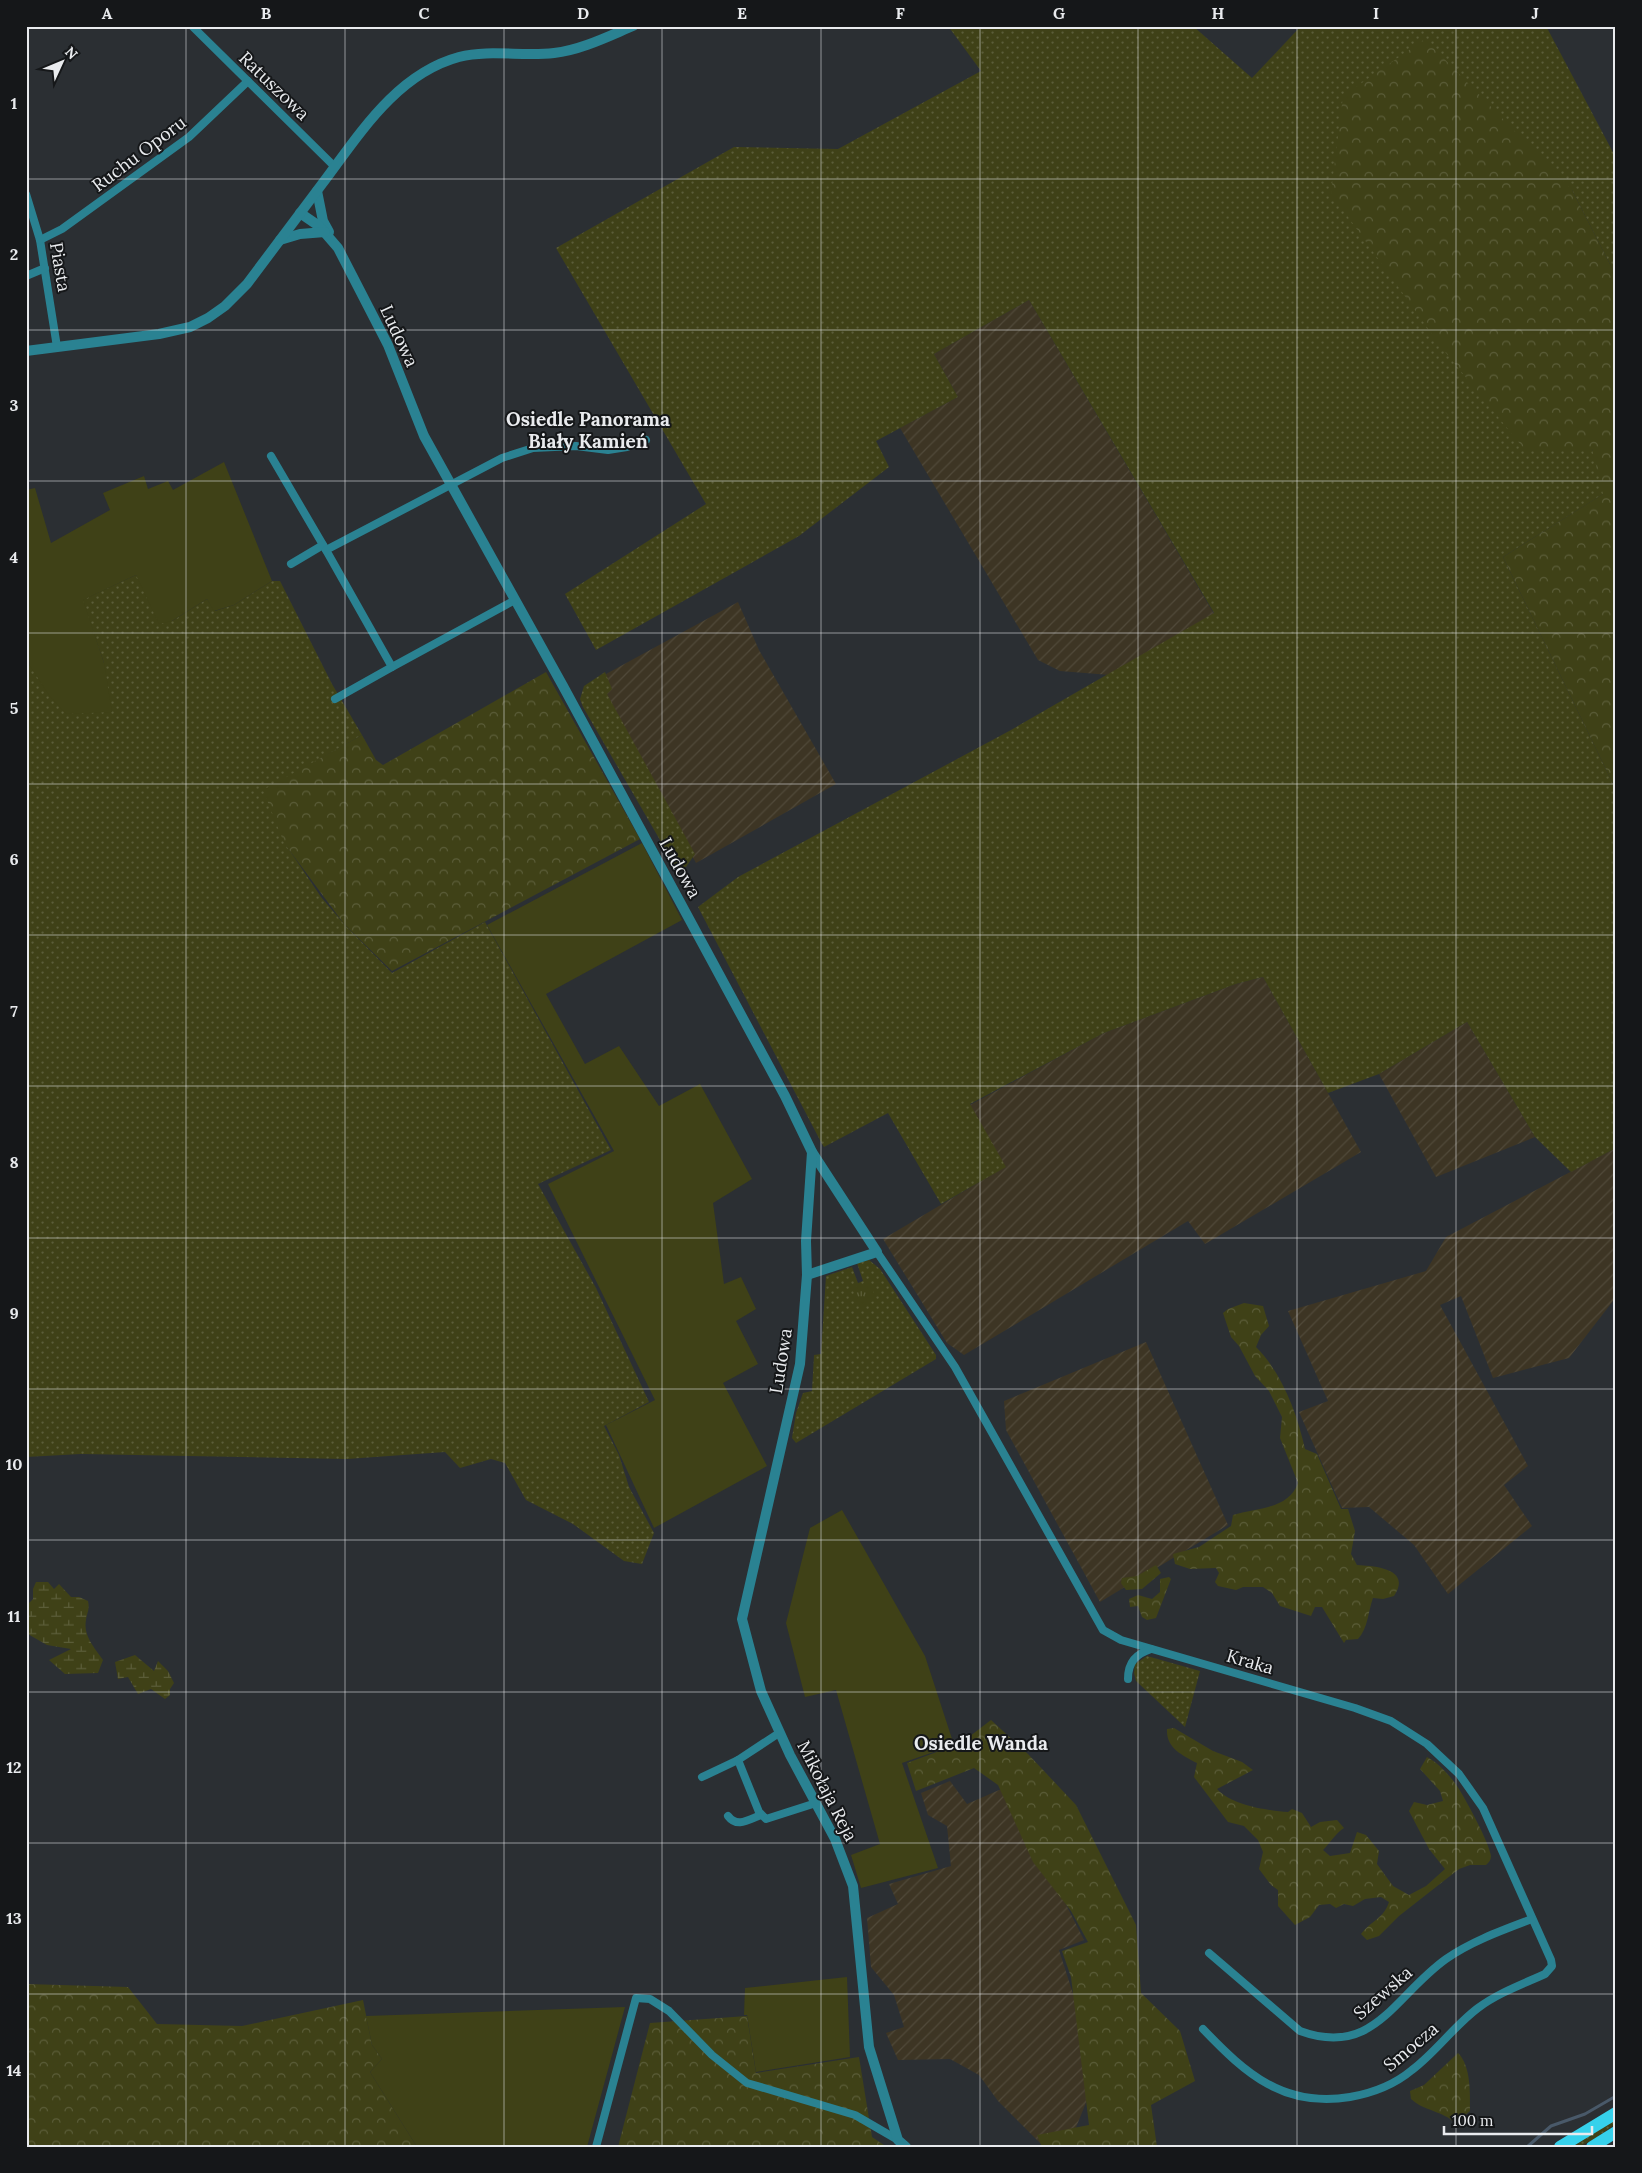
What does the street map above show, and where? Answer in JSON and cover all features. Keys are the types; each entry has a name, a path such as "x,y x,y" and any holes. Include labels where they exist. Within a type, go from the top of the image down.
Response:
{"main road":[{"path":"1560,2147 1616,2112"},
{"path":"1592,2147 1616,2132"}],"street":[{"name":"Ratuszowa","path":"192,26 335,167"},
{"path":"27,351 159,334 190,326 208,318 225,306 247,284 388,100 413,80 440,64 460,57 555,53 633,26"},
{"name":"Ruchu Oporu","path":"40,240 62,229 189,137 248,81"},
{"path":"280,240 300,234 329,236 323,221 317,191"},
{"name":"Piasta","path":"26,194 40,240 46,268 57,346"},
{"name":"Ludowa","path":"300,213 329,236 388,345 424,436 785,1096 812,1152 876,1252 955,1367"},
{"path":"26,276 46,268"},
{"path":"291,564 502,458 532,448 576,446 608,450 646,440"},
{"path":"271,456 392,667"},
{"path":"335,699 515,600"},
{"name":"Ludowa","path":"781,1451 800,1364 807,1275 806,1241 812,1152"},
{"path":"807,1275 876,1252"},
{"name":"Kraka","path":"955,1367 1103,1630 1121,1640 1355,1708 1391,1721 1428,1744 1459,1774 1482,1808 1552,1960 1552,1966"},
{"name":"Mikołaja Reja","path":"781,1451 742,1619 761,1691 779,1733 835,1839 853,1886 868,2046 902,2143"},
{"path":"1128,1678 1129,1666 1133,1660 1143,1652 1151,1649"},
{"path":"702,1777 738,1760 779,1733"},
{"path":"738,1760 761,1815 766,1818 816,1803"},
{"path":"728,1816 733,1821 740,1823 761,1815"},
{"name":"Szewska","path":"1209,1953 1300,2031 1331,2039 1354,2036 1380,2020 1419,1981 1446,1959 1477,1941 1532,1919"},
{"name":"Smocza","path":"1203,2029 1251,2074 1272,2087 1296,2096 1319,2099 1353,2096 1380,2089 1401,2078 1422,2061 1478,2008 1490,2000 1546,1974 1552,1966"},
{"path":"596,2147 636,1998 650,1999 670,2011 712,2055 747,2083 855,2116 902,2143"}],"shaded area":[{"path":"1029,300 1214,614 1110,675 1060,671 1038,660 900,428 958,397 934,354"},
{"path":"738,602 759,650 836,784 696,863 595,680"},
{"path":"1263,977 1361,1152 1205,1244 1188,1221 964,1355 947,1343 883,1239 1005,1167 970,1105 1104,1033 1236,984"},
{"path":"1467,1022 1535,1137 1436,1177 1379,1074"},
{"path":"1616,1148 1616,1302 1613,1301 1569,1358 1493,1378 1461,1296 1440,1305 1528,1466 1504,1485 1532,1526 1448,1594 1414,1545 1369,1507 1342,1508 1299,1412 1328,1401 1288,1311 1426,1271 1446,1237"},
{"path":"1146,1342 1228,1525 1100,1602 1006,1430 1004,1401"},
{"path":"950,1781 967,1804 1006,1787 1084,1940 1059,1950 1083,2025 1089,2095 1075,2130 1041,2144 998,2101 979,2075 950,2059 898,2060 886,2033 904,2027 894,1995 871,1967 867,1918 898,1904 889,1884 951,1866 947,1826 928,1815 921,1793"}],"green space":[{"path":"948,26 1193,26 1252,78 1301,26 1546,26 1616,158 1616,276 1572,190 1591,448 1616,486 1503,557 1616,790 1616,1148 1571,1172 1535,1137 1467,1022 1379,1074 1328,1093 1263,977 1236,984 1104,1033 970,1104 1006,1167 941,1204 888,1113 824,1147 822,1144 698,907 738,877 1011,730 1214,613 1029,300 934,354 958,397 876,441 889,467 799,536 596,650 565,594 706,504 556,248 734,147 838,149 981,71"},
{"path":"1425,39 1572,190 1616,276 1616,790 1503,557 1603,494 1592,449 1525,450 1442,348 1331,193 1343,96"},
{"path":"224,462 272,581 234,605 214,611 207,599 172,621 159,624 136,575 83,600 104,663 112,712 66,714 49,695 30,666 26,642 26,490 35,488 51,543 110,510 103,493 144,476 148,489 168,481 173,490"},
{"path":"136,575 172,621 207,599 215,611 234,605 272,581 280,581 332,684 362,735 276,784 284,842 321,897 345,925 392,973 485,922 611,1150 538,1184 596,1288 649,1402 604,1426 619,1455 629,1487 654,1533 642,1564 624,1561 573,1524 526,1500 505,1463 491,1459 460,1468 445,1452 347,1459 81,1454 26,1457 26,642 30,666 104,663 82,600"},
{"path":"546,672 640,839 392,971 344,924 284,843 263,790 362,735 376,760 383,765"},
{"path":"605,672 612,689 607,694 695,854 686,867 679,869 675,866 583,707 580,699 584,686"},
{"path":"642,843 682,920 546,994 585,1064 619,1046 659,1106 700,1084 752,1179 713,1203 724,1284 741,1277 756,1309 736,1321 758,1364 723,1383 767,1466 654,1528 606,1425 655,1400 548,1184 614,1151 487,925"},
{"path":"869,1260 880,1269 936,1355 936,1359 796,1443 792,1438 796,1413 803,1393 812,1391 814,1355 821,1354 826,1276 852,1267 858,1283 863,1281 857,1263"},
{"path":"870,1281 876,1300 859,1306 852,1288"},
{"path":"1244,1303 1263,1306 1269,1326 1261,1335 1256,1347 1281,1381 1298,1422 1305,1449 1317,1454 1341,1509 1348,1509 1355,1531 1351,1554 1357,1565 1382,1568 1395,1575 1398,1580 1398,1587 1394,1596 1383,1599 1373,1598 1366,1625 1358,1639 1346,1640 1344,1643 1322,1607 1315,1607 1311,1616 1280,1606 1272,1593 1263,1587 1243,1587 1236,1590 1218,1586 1215,1582 1219,1573 1216,1568 1190,1569 1175,1564 1173,1554 1199,1547 1231,1526 1233,1515 1280,1503 1294,1492 1298,1483 1280,1438 1282,1417 1269,1391 1255,1376 1239,1346 1231,1337 1223,1313"},
{"path":"842,1510 925,1656 954,1745 902,1763 938,1868 861,1888 851,1855 880,1844 836,1690 805,1697 786,1623 810,1528"},
{"path":"1156,1565 1161,1573 1142,1589 1126,1590 1121,1583 1122,1578 1137,1576"},
{"path":"1169,1577 1171,1579 1156,1618 1147,1620 1142,1617 1138,1606 1130,1607 1129,1599 1138,1595 1152,1599 1160,1592 1160,1579"},
{"path":"36,1582 48,1582 54,1589 59,1584 71,1597 79,1597 88,1601 89,1609 86,1617 86,1631 90,1642 103,1660 98,1673 65,1674 49,1660 71,1649 47,1645 26,1633 26,1606 33,1599 33,1589"},
{"path":"135,1655 154,1671 158,1661 168,1671 174,1683 170,1689 170,1695 165,1699 151,1689 138,1694 128,1677 118,1679 115,1662"},
{"path":"1147,1656 1200,1671 1185,1727 1136,1681 1134,1673 1135,1664"},
{"path":"991,1720 1028,1754 1076,1805 1136,1925 1141,1993 1180,2031 1195,2081 1151,2105 1157,2147 1042,2147 1037,2135 1089,2125 1071,1977 1062,1951 1088,1942 1071,1911 1033,1862 998,1785 974,1768 916,1791 907,1763 961,1743"},
{"path":"1174,1728 1213,1751 1242,1762 1253,1770 1217,1789 1224,1795 1250,1806 1288,1812 1292,1809 1302,1813 1311,1827 1320,1822 1337,1820 1344,1828 1323,1850 1330,1856 1350,1853 1357,1832 1366,1835 1379,1851 1377,1864 1393,1886 1409,1895 1426,1886 1445,1869 1429,1849 1409,1811 1414,1802 1427,1805 1443,1801 1440,1791 1420,1769 1427,1757 1445,1771 1459,1789 1486,1841 1491,1856 1490,1860 1486,1865 1470,1865 1459,1869 1399,1916 1379,1936 1367,1940 1361,1934 1381,1916 1389,1902 1381,1897 1365,1899 1353,1906 1344,1904 1336,1908 1330,1904 1319,1905 1310,1917 1295,1925 1278,1906 1278,1890 1271,1885 1259,1869 1263,1852 1258,1840 1244,1826 1228,1822 1194,1777 1197,1763 1176,1750 1169,1741 1167,1729"},
{"path":"847,1977 850,2057 756,2072 747,2015 744,2015 745,1988"},
{"path":"26,1984 128,1987 157,2024 242,2026 363,2000 372,2045 382,2059 370,2072 417,2147 26,2147"},
{"path":"625,2007 587,2147 417,2147 370,2072 382,2059 372,2045 366,2016"},
{"path":"747,2016 756,2073 859,2057 872,2137 887,2147 618,2147 650,2023"},
{"path":"1458,2053 1468,2072 1470,2111 1455,2123 1445,2116 1416,2103 1411,2099 1410,2091 1424,2085"},
{"path":"1616,2119 1616,2124 1595,2138 1583,2145 1572,2147"}],"waterway":[{"path":"323,26 328,27"},
{"path":"1527,2147 1551,2126 1585,2114 1616,2096"}],"district":[{"name":"Osiedle Panorama Biały Kamień","path":"588,430"},
{"name":"Osiedle Wanda","path":"981,1743"}]}
